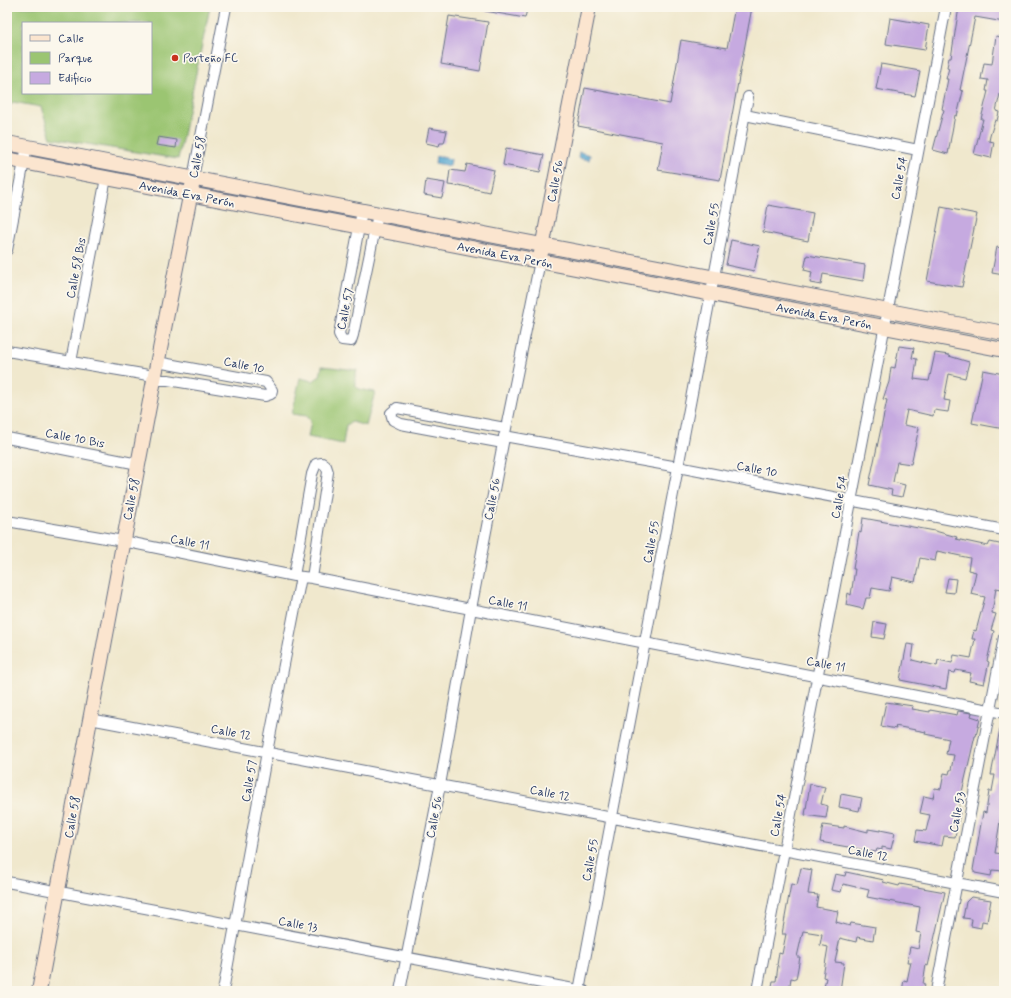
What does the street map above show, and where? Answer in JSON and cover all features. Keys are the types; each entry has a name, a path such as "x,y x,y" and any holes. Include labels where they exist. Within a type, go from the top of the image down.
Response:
{"main road":[{"name":"Calle 56","path":"540,261 589,7"},
{"name":"Avenida Eva Perón","path":"7,143 1004,333"},
{"name":"Avenida Eva Perón","path":"7,159 1004,350"},
{"name":"Calle 58","path":"39,991 123,541 193,178"}],"street":[{"name":"Calle 58","path":"193,178 226,7"},
{"name":"Calle 54","path":"757,991 946,7"},
{"name":"Calle 55","path":"581,991 612,818 748,98"},
{"path":"745,115 918,150"},
{"path":"7,250 27,146"},
{"name":"Calle 58 Bis","path":"71,362 106,178"},
{"name":"Calle 57","path":"362,211 339,334 342,340 351,341 353,335 378,214"},
{"name":"Calle 56","path":"400,991 440,785 504,435 540,261"},
{"name":"Calle 10","path":"7,351 154,378 265,396 272,394 272,390 266,382 157,362"},
{"name":"Calle 10","path":"504,435 401,424 392,420 391,412 397,408 504,435 1004,530"},
{"name":"Calle 10 Bis","path":"7,438 138,464"},
{"name":"Calle 57","path":"223,991 267,752 302,577 328,472 326,466 322,462 316,464 312,474 302,577"},
{"name":"Calle 11","path":"7,521 123,541 1004,713"},
{"name":"Calle 53","path":"936,991 1004,638"},
{"name":"Calle 12","path":"90,719 1004,892"},
{"name":"Calle 13","path":"7,882 581,991"}],"green space":[{"name":"Porteño FC","path":"7,7 210,7 178,159 51,138 41,107 13,102 7,110"},
{"path":"322,366 357,370 355,385 360,389 375,392 366,426 352,422 346,425 343,444 308,437 311,421 307,416 292,414 300,378 313,381 320,376"}],"water":[{"path":"579,152 590,155 589,160 578,158"},
{"path":"436,156 451,159 450,166 435,163"}],"building":[{"path":"485,7 516,7 527,9 525,18 485,11"},
{"path":"735,7 752,7 720,180 658,170 663,142 578,126 585,88 670,104 681,40 727,48"},
{"path":"959,7 1004,7 1004,22 975,17 960,90 963,91 957,116 955,115 948,154 933,150 944,110 942,109 949,68 947,67 949,58 951,58"},
{"path":"449,16 488,22 480,71 441,64"},
{"path":"890,18 929,25 925,50 886,44"},
{"path":"996,36 1004,38 1004,94 1000,94 996,111 999,112 997,121 995,120 990,136 989,141 994,142 991,158 974,154 988,91 986,91 988,80 981,79 984,63 992,64"},
{"path":"881,64 920,71 915,96 876,89"},
{"path":"429,128 447,131 444,143 440,143 439,146 426,143"},
{"path":"158,137 177,140 176,148 156,145"},
{"path":"506,148 544,155 540,172 503,165"},
{"path":"467,164 494,170 489,192 458,185 448,185 450,170 465,172"},
{"path":"426,180 445,183 442,198 424,195"},
{"path":"768,205 813,213 808,241 763,232"},
{"path":"941,207 977,214 962,287 927,281"},
{"path":"731,240 760,246 754,271 726,265"},
{"path":"997,247 1004,249 1004,275 992,273"},
{"path":"807,255 865,265 863,281 823,274 821,285 810,283 812,272 804,270"},
{"path":"899,346 914,348 912,358 917,359 914,379 929,381 935,353 949,355 969,362 965,378 949,374 944,400 950,401 948,412 934,410 933,416 907,410 904,425 919,428 911,464 897,462 893,482 905,485 902,497 891,495 892,490 869,485 887,400 883,399 889,382 891,367 895,368"},
{"path":"983,370 1004,374 1004,429 972,423"},
{"path":"863,518 935,531 957,537 956,539 988,546 990,542 1004,545 1004,577 1002,589 996,588 992,613 996,614 991,630 994,631 987,661 989,662 984,684 969,681 971,673 956,670 955,673 949,672 946,689 900,680 907,644 914,645 912,660 937,666 938,660 952,663 954,655 971,658 975,639 972,639 974,630 976,631 985,597 971,594 976,572 968,570 970,558 937,551 935,561 920,558 915,582 892,577 889,591 872,588 870,598 866,598 863,609 846,605 848,593 851,595 855,569 853,569 859,532 861,533"},
{"path":"948,578 956,579 954,593 945,592"},
{"path":"874,622 887,624 884,639 872,637"},
{"path":"886,702 913,706 912,709 930,712 930,710 957,715 958,711 972,713 971,716 980,719 962,792 959,808 961,808 955,837 944,836 942,846 915,841 917,830 926,831 930,815 920,813 924,796 933,798 935,788 941,789 944,773 949,774 951,770 954,755 946,754 949,739 925,734 926,732 895,726 896,729 881,726"},
{"path":"1000,729 1004,729 1004,816 1001,815 995,853 1004,854 1004,871 992,870 991,876 975,873 973,870 983,812 986,813 989,791 992,791 995,775 991,775"},
{"path":"810,784 825,787 821,804 828,806 826,818 805,815"},
{"path":"841,794 862,798 859,811 839,807"},
{"path":"823,825 844,828 844,826 868,832 868,829 895,833 891,849 882,847 882,850 877,849 876,852 820,842"},
{"path":"801,868 812,870 808,894 818,895 816,907 838,911 836,922 850,926 851,923 875,927 873,940 857,937 856,942 840,938 835,962 844,963 840,991 823,991 826,978 823,977 828,947 820,945 822,934 803,931 797,957 800,957 796,979 791,978 789,991 771,991 773,981 776,981 779,953 782,954 786,934 782,934 791,884 797,885"},
{"path":"846,872 884,880 883,882 899,886 900,884 945,892 928,966 926,965 923,984 925,984 924,991 902,991 904,980 907,981 911,962 907,962 910,947 918,949 921,933 916,932 920,907 867,897 869,890 843,884 841,892 831,890 835,874 845,876"},
{"path":"971,897 991,900 987,922 982,921 981,928 971,926 972,919 963,918 966,902"}],"place":[{"name":"Porteño FC","path":"175,58"}]}
